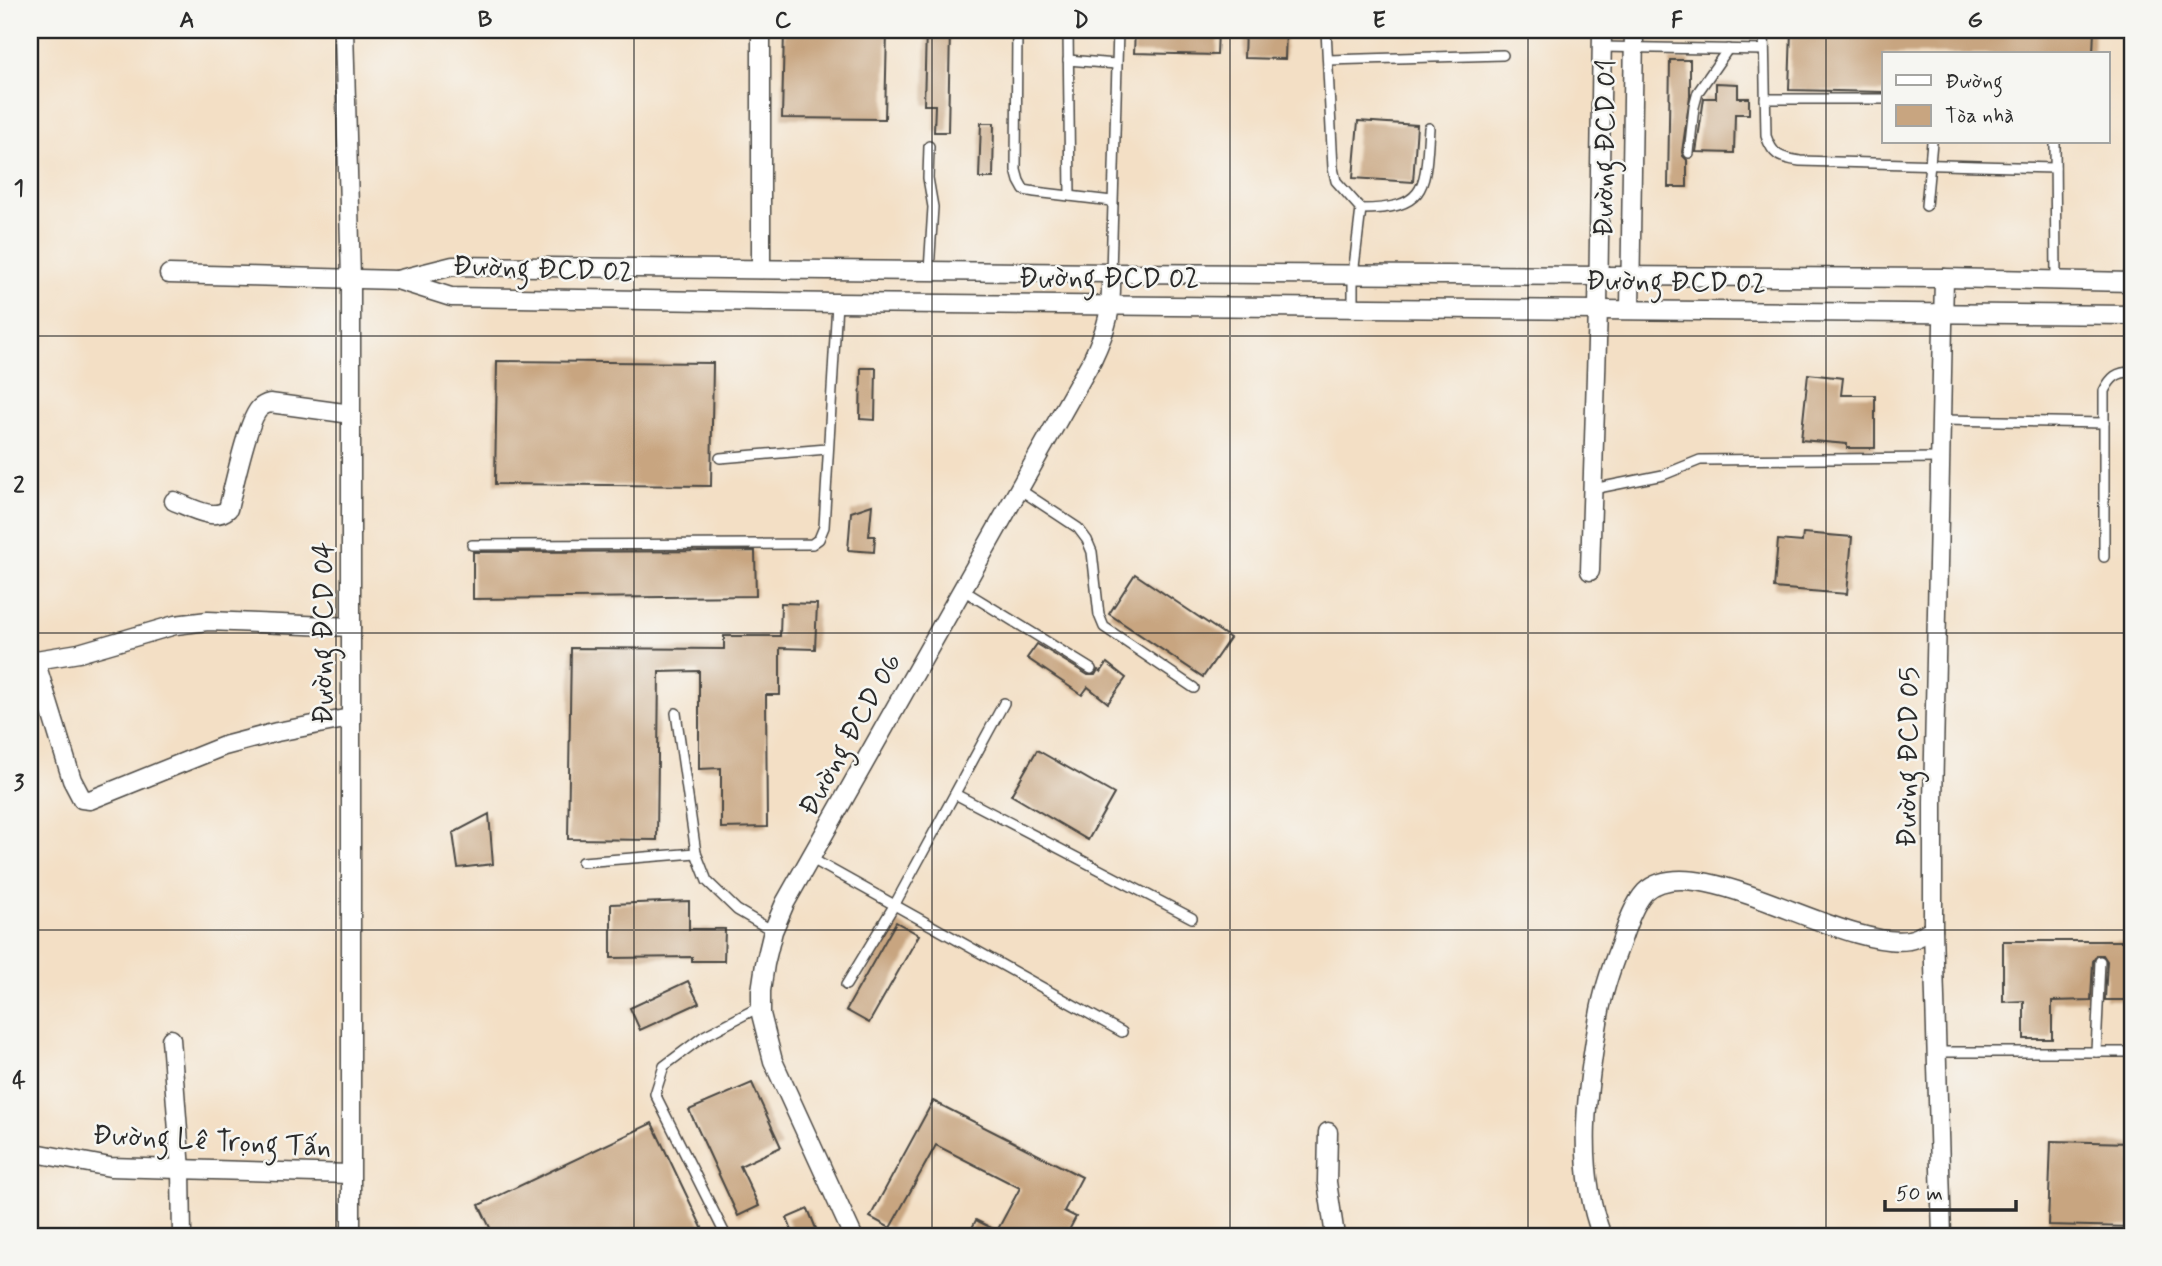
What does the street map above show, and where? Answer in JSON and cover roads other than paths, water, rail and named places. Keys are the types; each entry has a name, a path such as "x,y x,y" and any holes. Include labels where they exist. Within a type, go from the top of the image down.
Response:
{"street":[{"name":"Đường ĐCD 04","path":"344,30 351,278 351,1236"},
{"path":"761,30 761,270"},
{"name":"Đường ĐCD 01","path":"1630,309 1634,30"},
{"name":"Đường ĐCD 01","path":"1590,571 1598,309 1602,38"},
{"name":"Đường ĐCD 02","path":"397,280 453,266 1944,278 2132,282"},
{"name":"Đường ĐCD 06","path":"853,1236 773,1060 761,1014 761,991 773,931 785,903 1092,360 1103,337 1112,305 1111,273"},
{"path":"169,274 397,280"},
{"name":"Đường ĐCD 05","path":"1942,1236 1933,929 1944,278"},
{"name":"Đường ĐCD 02","path":"397,280 451,297 2132,315"},
{"path":"174,501 213,515 223,514 228,509 242,452 255,414 261,406 270,403 351,414"},
{"path":"350,718 277,732 224,746 90,800 82,799 72,780 32,660 79,653 175,625 208,621 351,627"},
{"path":"1602,1236 1591,1205 1588,1186 1585,1142 1588,1099 1602,994 1625,931 1646,891 1670,880 1702,882 1747,894 1850,932 1890,941 1912,940 1933,929"},
{"path":"171,1039 181,1170 182,1236"},
{"path":"1328,1132 1327,1182 1335,1236"},
{"name":"Đường Lê Trọng Tấn","path":"30,1152 102,1166 350,1174"}],"lane":[{"path":"1017,30 1018,181 1024,190 1112,201"},
{"path":"1068,30 1070,196"},
{"path":"1111,273 1118,30"},
{"path":"1326,30 1333,168 1336,181 1361,209 1381,209 1403,204 1421,190 1425,178 1429,128"},
{"path":"1764,30 1766,136 1771,149 1783,158 1800,161 2055,168"},
{"path":"1602,38 1634,48 1763,50"},
{"path":"1689,153 1698,92 1728,49"},
{"path":"1328,60 1503,55"},
{"path":"1068,60 1116,64"},
{"path":"1765,99 1882,99"},
{"path":"1926,206 1932,144"},
{"path":"2055,144 2056,281"},
{"path":"929,146 928,178 933,207 929,271"},
{"path":"1353,307 1353,275 1361,209"},
{"path":"472,545 812,544 819,539 824,527 837,303"},
{"path":"2104,557 2105,391 2110,380 2120,372 2132,372"},
{"path":"1942,420 2104,422"},
{"path":"720,458 827,449"},
{"path":"1593,489 1663,475 1700,460 1941,458"},
{"path":"1020,489 1078,528 1087,540 1092,551 1099,615 1104,627 1194,688"},
{"path":"963,590 1091,669"},
{"path":"846,985 895,904 1004,703"},
{"path":"676,713 696,853 707,881 737,910 773,931"},
{"path":"955,794 1192,918"},
{"path":"582,862 696,853"},
{"path":"811,859 1122,1032"},
{"path":"2096,1052 2100,961"},
{"path":"726,1236 655,1094 664,1066 704,1036 761,1006"},
{"path":"1936,1052 2132,1052"}]}
